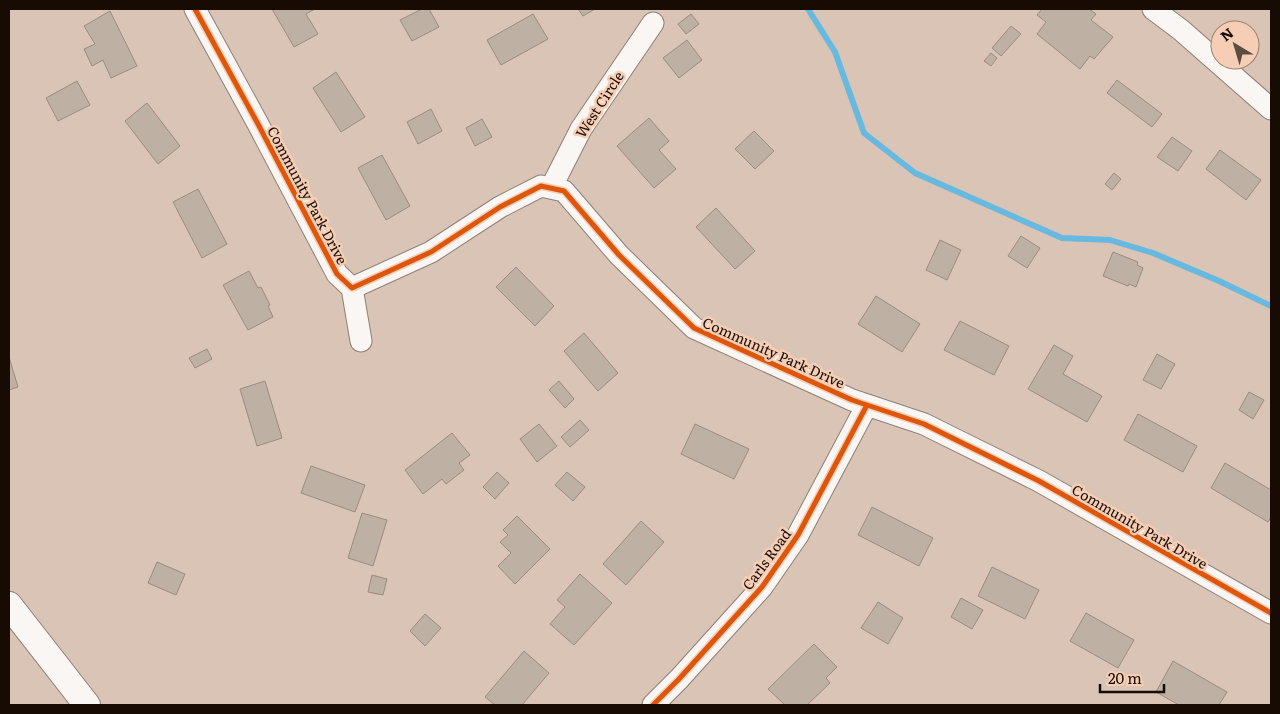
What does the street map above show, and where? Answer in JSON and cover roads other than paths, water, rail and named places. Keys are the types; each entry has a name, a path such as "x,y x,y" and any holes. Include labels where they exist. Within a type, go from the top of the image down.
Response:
{"street":[{"name":"Community Park Drive","path":"195,9 258,124 336,274 352,288"},
{"path":"1153,9 1181,30 1271,109"},
{"name":"West Circle","path":"551,188 581,129 653,23"},
{"path":"361,341 352,288 431,252 500,207 541,186 551,188"},
{"name":"Community Park Drive","path":"551,188 564,191 619,255 694,328 852,400 924,424 1039,481 1271,613"},
{"name":"Carls Road","path":"654,705 762,587 798,535 867,405"},
{"path":"9,605 87,705"}],"waterway":[{"path":"808,9 835,52 864,133 915,173 1062,238 1110,240 1153,253 1271,306"}]}
